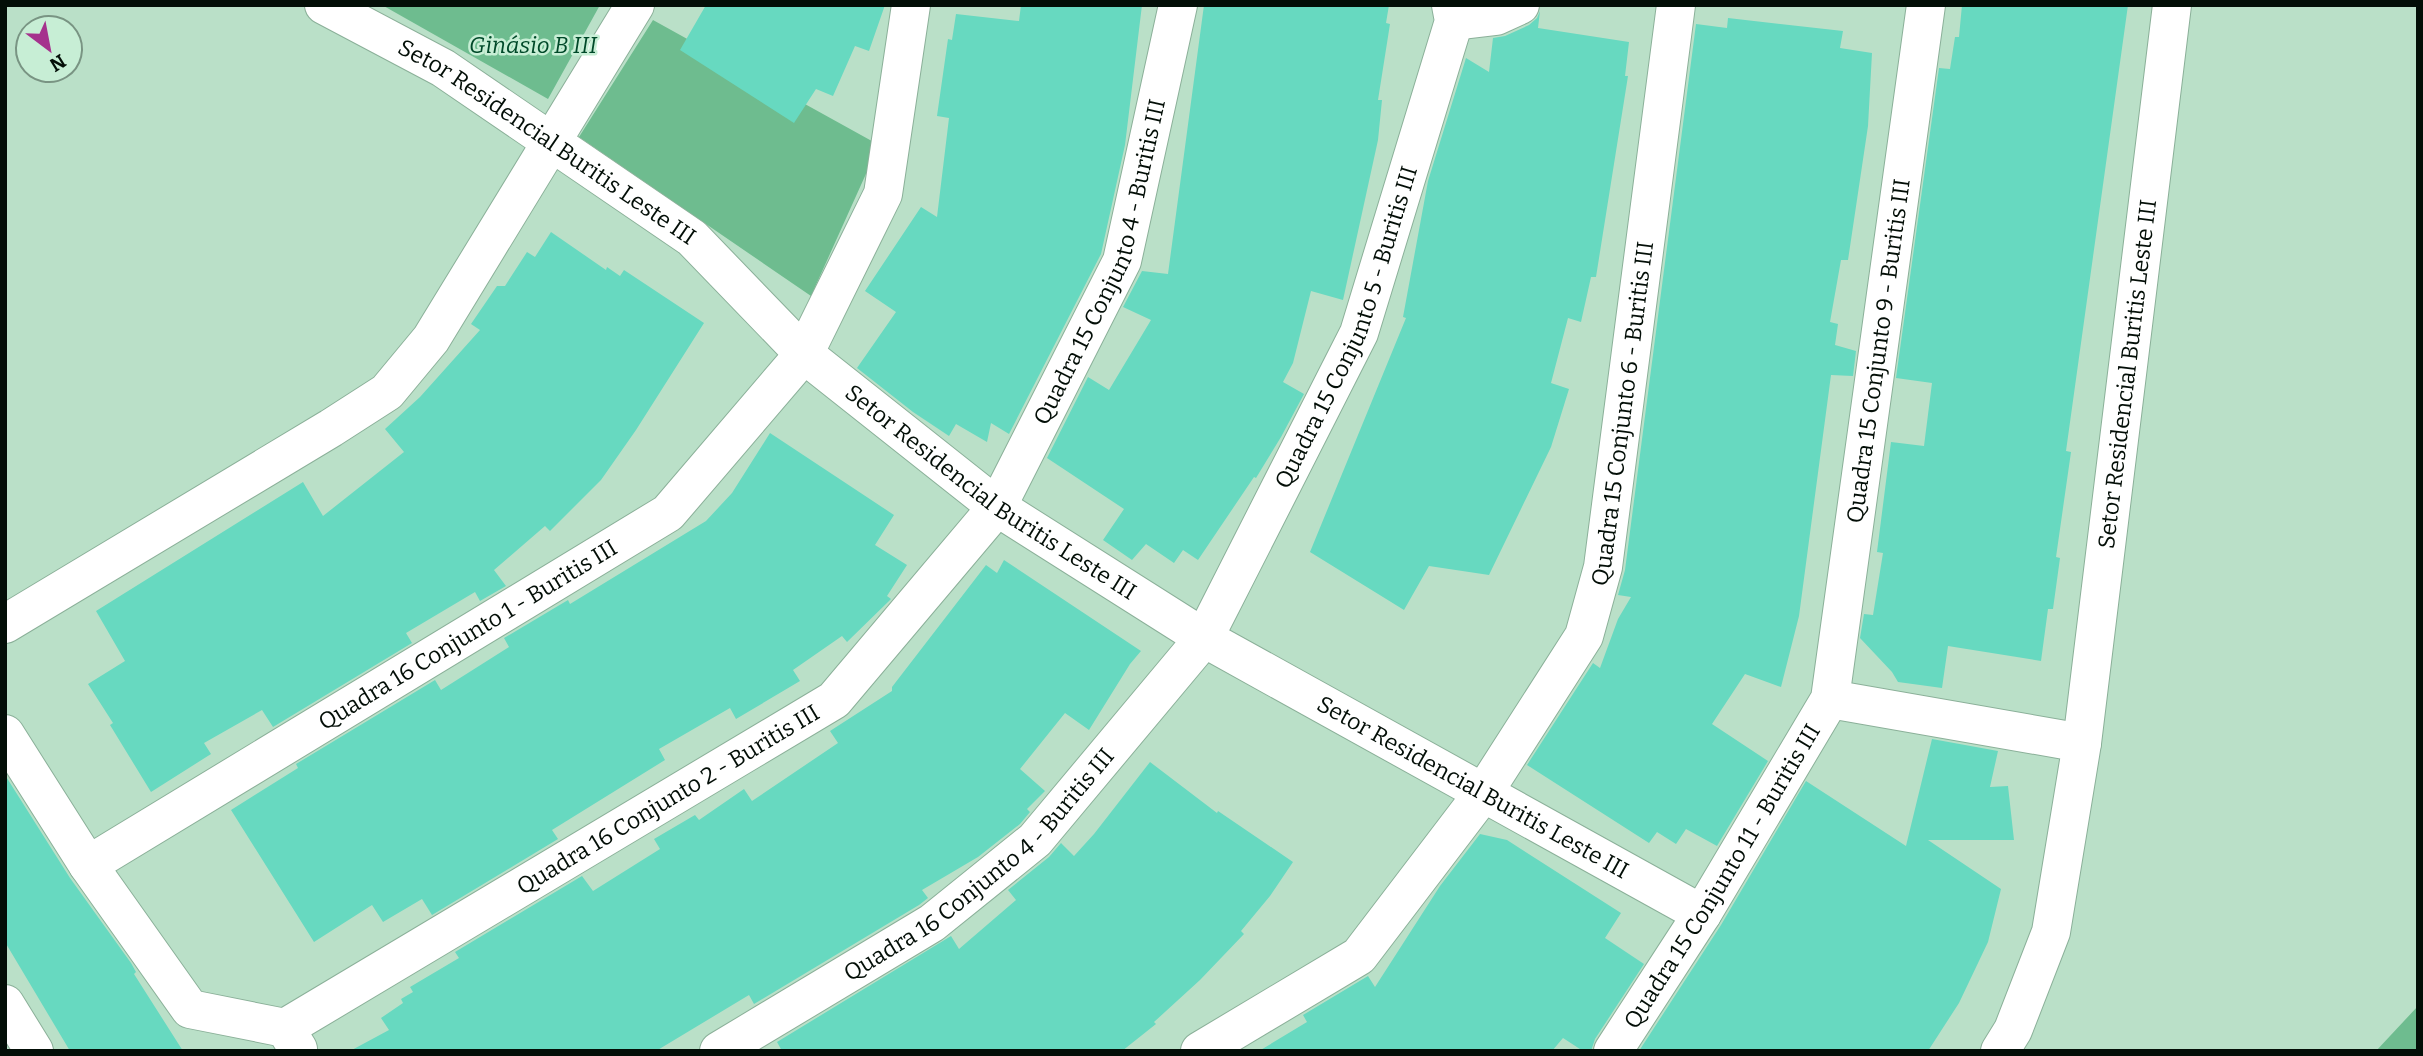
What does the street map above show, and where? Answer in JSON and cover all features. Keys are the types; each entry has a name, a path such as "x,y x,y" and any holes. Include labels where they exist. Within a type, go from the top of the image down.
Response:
{"street":[{"name":"Setor Residencial Buritis Leste III","path":"324,5 443,68 692,238 804,354 997,507 1204,638 1702,914"},
{"path":"5,624 387,392 431,339 635,5"},
{"name":"Quadra 16 Conjunto 1 - Buritis III","path":"88,865 668,513 804,354 884,194 911,5"},
{"name":"Quadra 15 Conjunto 4 - Buritis III","path":"997,507 1122,261 1178,5"},
{"path":"1452,13 1496,16 1520,5"},
{"name":"Quadra 15 Conjunto 6 - Buritis III","path":"1200,1051 1359,956 1484,792 1584,636 1604,567 1676,5"},
{"name":"Setor Residencial Buritis Leste III","path":"2000,1051 2013,1030 2051,932 2082,743 2172,5"},
{"name":"Quadra 15 Conjunto 9 - Buritis III","path":"1830,699 1926,6"},
{"name":"Quadra 15 Conjunto 5 - Buritis III","path":"1204,638 1359,333 1452,13"},
{"name":"Quadra 16 Conjunto 2 - Buritis III","path":"292,1039 834,700 997,507"},
{"name":"Quadra 16 Conjunto 4 - Buritis III","path":"719,1051 932,923 1035,840 1204,638"},
{"path":"1830,699 2082,743"},
{"name":"Quadra 15 Conjunto 11 - Buritis III","path":"1613,1051 1702,914 1830,699"},
{"path":"5,734 88,865 190,1010 292,1039"},
{"path":"5,1004 34,1051"}],"green space":[{"name":"Ginásio B III","path":"382,5 600,5 548,99"},
{"path":"653,20 879,145 811,296 579,137"},
{"path":"2418,1006 2418,1051 2376,1051"}],"building":[{"path":"706,5 885,5 869,51 855,46 833,96 816,89 794,123 680,50"},
{"path":"1021,5 1142,5 1125,145 1101,254 1009,434 991,423 987,442 956,424 949,436 857,368 896,312 865,291 921,207 937,217 949,118 937,116 948,39 952,40 956,14 1019,21"},
{"path":"1204,5 1389,5 1386,23 1390,24 1378,100 1382,100 1378,140 1343,300 1311,291 1293,363 1283,382 1304,394 1281,437 1256,478 1254,477 1198,560 1183,550 1174,563 1146,544 1132,560 1103,540 1124,509 1047,458 1088,377 1109,390 1151,320 1123,307 1142,271 1168,274"},
{"path":"1962,5 2128,5 2066,451 2071,452 2056,557 2060,558 2053,609 2048,609 2041,661 1948,646 1942,688 1898,682 1860,638 1864,614 1873,615 1883,553 1877,552 1891,442 1924,446 1932,383 1896,378 1939,68 1950,69 1955,37 1959,37"},
{"path":"1540,11 1538,28 1629,42 1625,76 1628,76 1596,277 1591,277 1581,322 1568,318 1551,383 1569,389 1551,447 1489,575 1429,566 1404,610 1310,552 1406,318 1403,317 1428,181 1466,58 1489,72 1493,38 1505,36 1529,25"},
{"path":"1728,18 1843,31 1840,48 1872,53 1868,126 1848,260 1841,260 1830,322 1838,324 1835,345 1856,351 1853,376 1831,375 1799,616 1781,687 1745,674 1712,724 1768,761 1717,846 1686,829 1676,844 1657,832 1649,843 1527,765 1593,663 1600,668 1618,619 1631,597 1618,595 1625,570 1696,24 1727,28"},
{"path":"551,232 606,270 607,267 620,276 624,270 704,323 601,480 550,531 545,526 494,570 506,586 480,601 475,592 406,633 412,643 273,727 262,710 204,743 211,754 151,792 88,684 125,661 96,611 303,482 323,516 404,452 385,429 420,397 480,330 471,324 497,286 505,286 527,252 535,257"},
{"path":"770,433 894,515 875,545 907,565 887,596 891,599 847,642 842,636 793,670 800,681 736,719 730,708 659,749 665,760 552,830 558,839 432,915 422,899 383,922 372,905 314,942 231,810 298,768 296,764 435,680 441,690 509,647 504,638 568,600 570,604 706,521 732,493"},
{"path":"1004,560 1141,651 1089,730 1065,713 1020,769 1045,791 1027,809 1030,812 1020,824 978,857 922,890 928,898 919,905 754,1004 749,995 656,1051 350,1051 389,1030 381,1018 403,1003 401,999 413,992 410,987 459,958 455,952 582,876 593,891 660,849 654,839 695,815 699,820 744,789 752,801 838,743 830,731 892,691 892,687 986,565 997,573"},
{"path":"1932,739 1998,751 1990,787 2008,786 2014,840 1928,840 2001,889 1988,942 1959,1003 1928,1051 1639,1051 1721,925 1806,781 1906,846"},
{"path":"1150,762 1217,813 1218,811 1293,862 1241,931 1244,934 1200,980 1154,1022 1156,1024 1122,1051 782,1051 777,1042 951,936 959,949 1016,900 1008,890 1049,857 1061,843 1074,856"},
{"path":"5,775 70,878 131,963 136,972 134,974 183,1051 70,1051 5,942"},
{"path":"1480,834 1507,840 1621,913 1605,938 1644,964 1595,1039 1591,1051 1583,1051 1563,1038 1552,1051 1259,1051 1307,1022 1303,1015 1368,976 1375,987 1440,886"}]}
